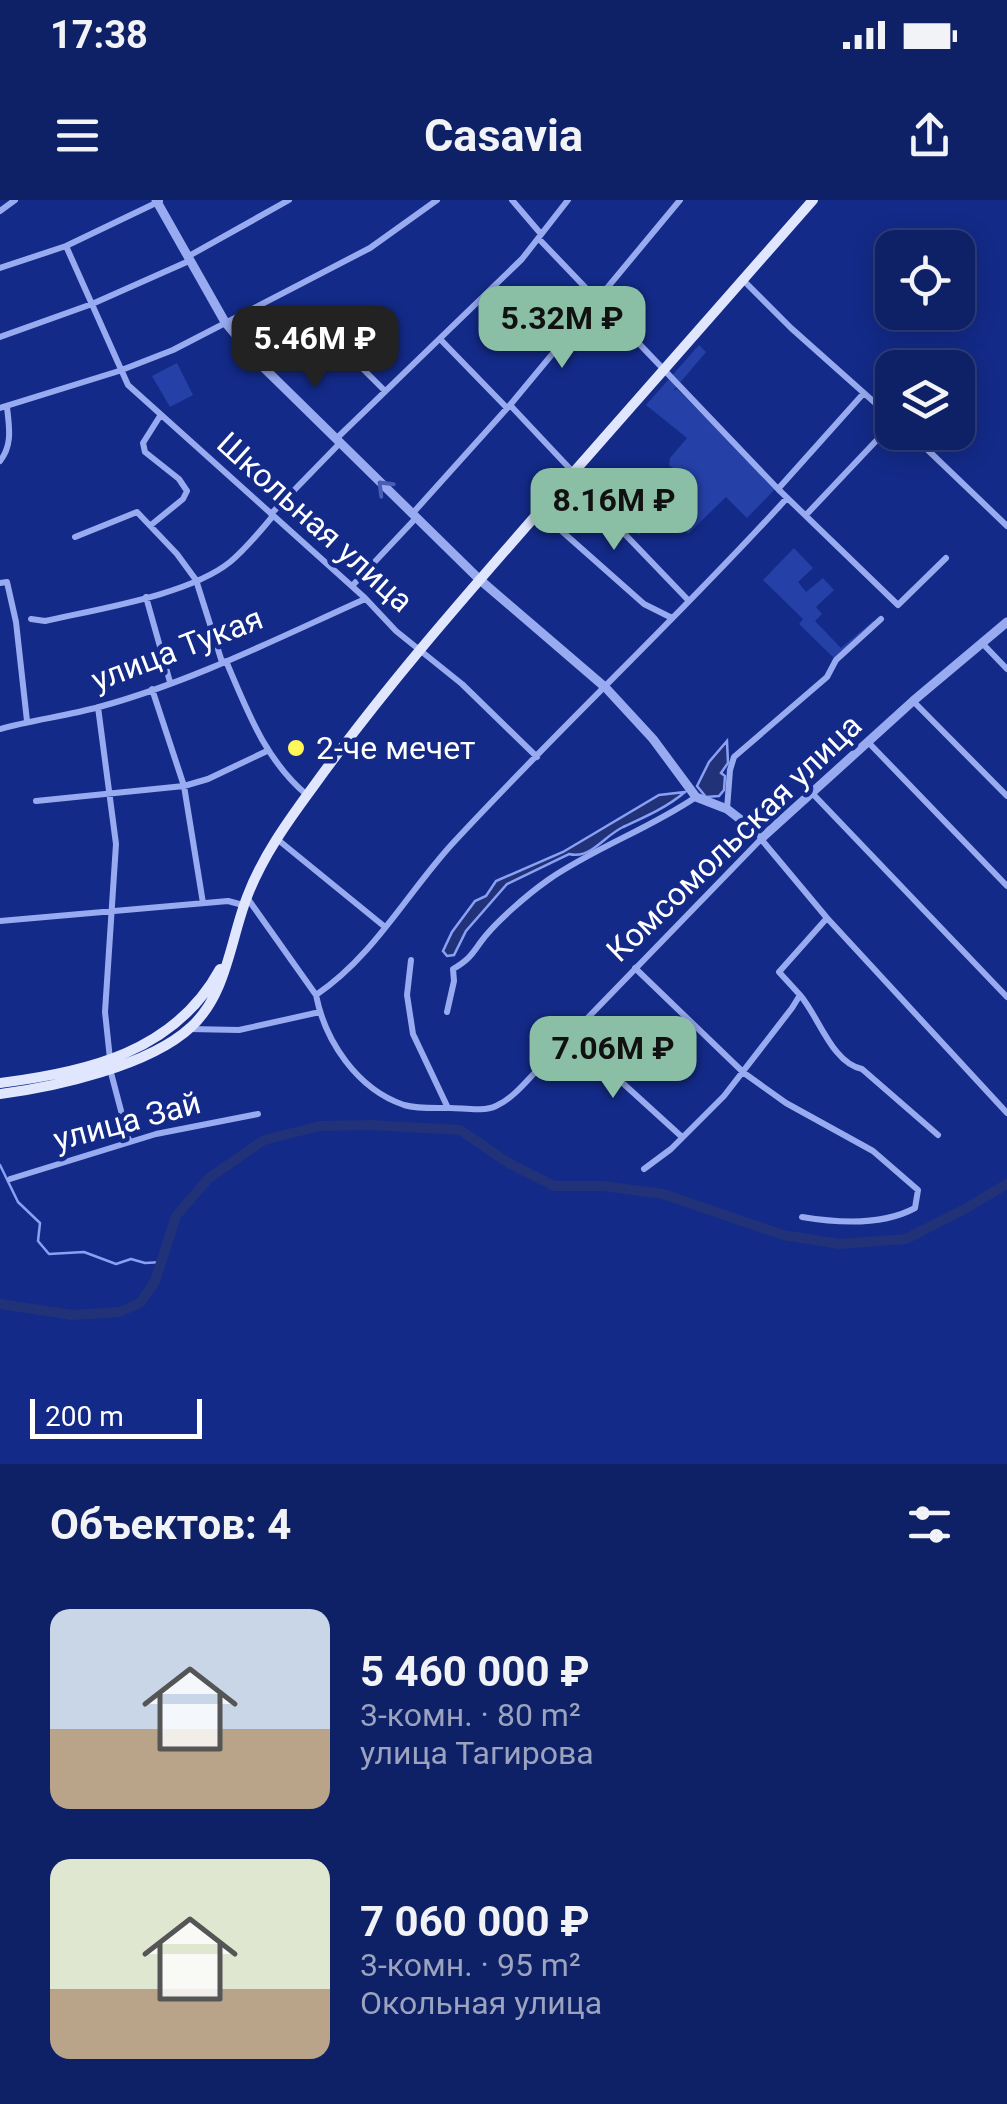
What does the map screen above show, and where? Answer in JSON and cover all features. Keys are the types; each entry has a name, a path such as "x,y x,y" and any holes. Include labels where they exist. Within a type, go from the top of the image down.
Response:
{"main road":[{"path":"0,1094 166,1045 189,1030 214,998 246,901 277,839 307,794 419,649 812,200"},
{"path":"110,1063 179,1023 209,988 233,941"},
{"path":"0,1084 40,1083"}],"street":[{"path":"0,210 16,200"},
{"path":"0,337 92,304 188,259 289,200"},
{"path":"0,461 10,438 3,408 173,350 370,248 437,200"},
{"path":"512,200 662,371 898,604 946,558"},
{"path":"30,620 45,621 146,597 196,580 233,560 385,392 522,259 568,200"},
{"path":"352,586 680,200"},
{"path":"0,268 66,246 158,201 224,322 260,364 479,580 606,688 654,739 696,798 727,809 762,838 827,918 1007,1113"},
{"name":"Школьная улица","path":"66,246 128,385 366,598 396,631 462,684 536,757"},
{"path":"742,279 875,405"},
{"path":"260,364 313,318 385,392"},
{"path":"440,339 508,406 689,601"},
{"path":"778,489 863,394"},
{"path":"150,525 182,499 186,491 179,479 145,452 143,443 160,416"},
{"path":"806,515 875,440"},
{"path":"929,450 1007,526"},
{"path":"0,920 246,901 316,994 346,975 450,845 787,498"},
{"path":"75,537 137,512 150,525 196,580 224,662 267,751 307,794"},
{"path":"539,512 644,604 672,618"},
{"path":"0,583 7,582 16,622 27,722"},
{"path":"146,597 170,682"},
{"name":"улица Тукая","path":"0,729 98,707 152,689 224,662 366,598"},
{"path":"727,809 734,757 827,677 836,660 881,619"},
{"name":"Комсомольская улица","path":"316,994 320,1012 354,1073 377,1092 406,1106 492,1108 509,1098 571,1036 762,838 1007,622"},
{"path":"983,644 1007,669"},
{"path":"152,689 184,786 204,903"},
{"path":"913,701 1007,796"},
{"path":"98,707 116,844 105,1012 110,1063 129,1141"},
{"path":"867,742 1007,886"},
{"path":"36,801 184,786 267,751"},
{"path":"812,792 1007,997"},
{"path":"447,1012 453,969 468,960 536,889 572,864 667,817 696,798"},
{"path":"277,839 386,928"},
{"path":"827,918 779,972 814,1012 830,1042 846,1060 862,1069 938,1136"},
{"path":"411,960 406,995 412,1034 448,1108"},
{"path":"635,968 744,1073 786,1103 873,1151 918,1190 915,1208 905,1213 850,1222 802,1217"},
{"path":"644,1169 682,1137 744,1073 800,995"},
{"path":"189,1030 239,1030 320,1012"},
{"path":"571,1036 682,1137"},
{"name":"улица Зай","path":"10,1180 129,1141 190,1125 258,1114"}],"shaded area":[{"path":"699,345 706,352 673,391 677,389 776,488 747,518 726,497 688,534 669,516 663,522 657,517 639,535 621,518 650,477 664,486 671,480 687,495 698,483 669,465 670,458 687,438 646,405"},
{"path":"177,363 193,395 170,407 152,376"},
{"path":"794,548 813,568 798,582 806,592 823,578 834,590 816,607 822,614 815,621 841,648 873,621 876,624 836,660 799,624 803,619 763,580"}],"water":[{"path":"727,741 728,763 721,773 725,776 724,790 719,796 706,797 697,786 709,762"},
{"path":"685,792 619,829 588,852 569,854 507,884 466,931 454,955 447,956 443,951 475,901 486,896 496,881 563,852 659,795"}],"waterway":[{"path":"0,1304 72,1315 120,1312 141,1302 155,1281 176,1216 209,1178 264,1140 320,1126 460,1130 510,1164 554,1186 603,1186 663,1194 783,1235 840,1244 906,1239 1007,1184"},
{"path":"0,1165 18,1202 40,1223 38,1241 49,1254 84,1252 116,1264 131,1259 163,1262"}],"place":[{"name":"2-че мечет","path":"296,748"}]}
